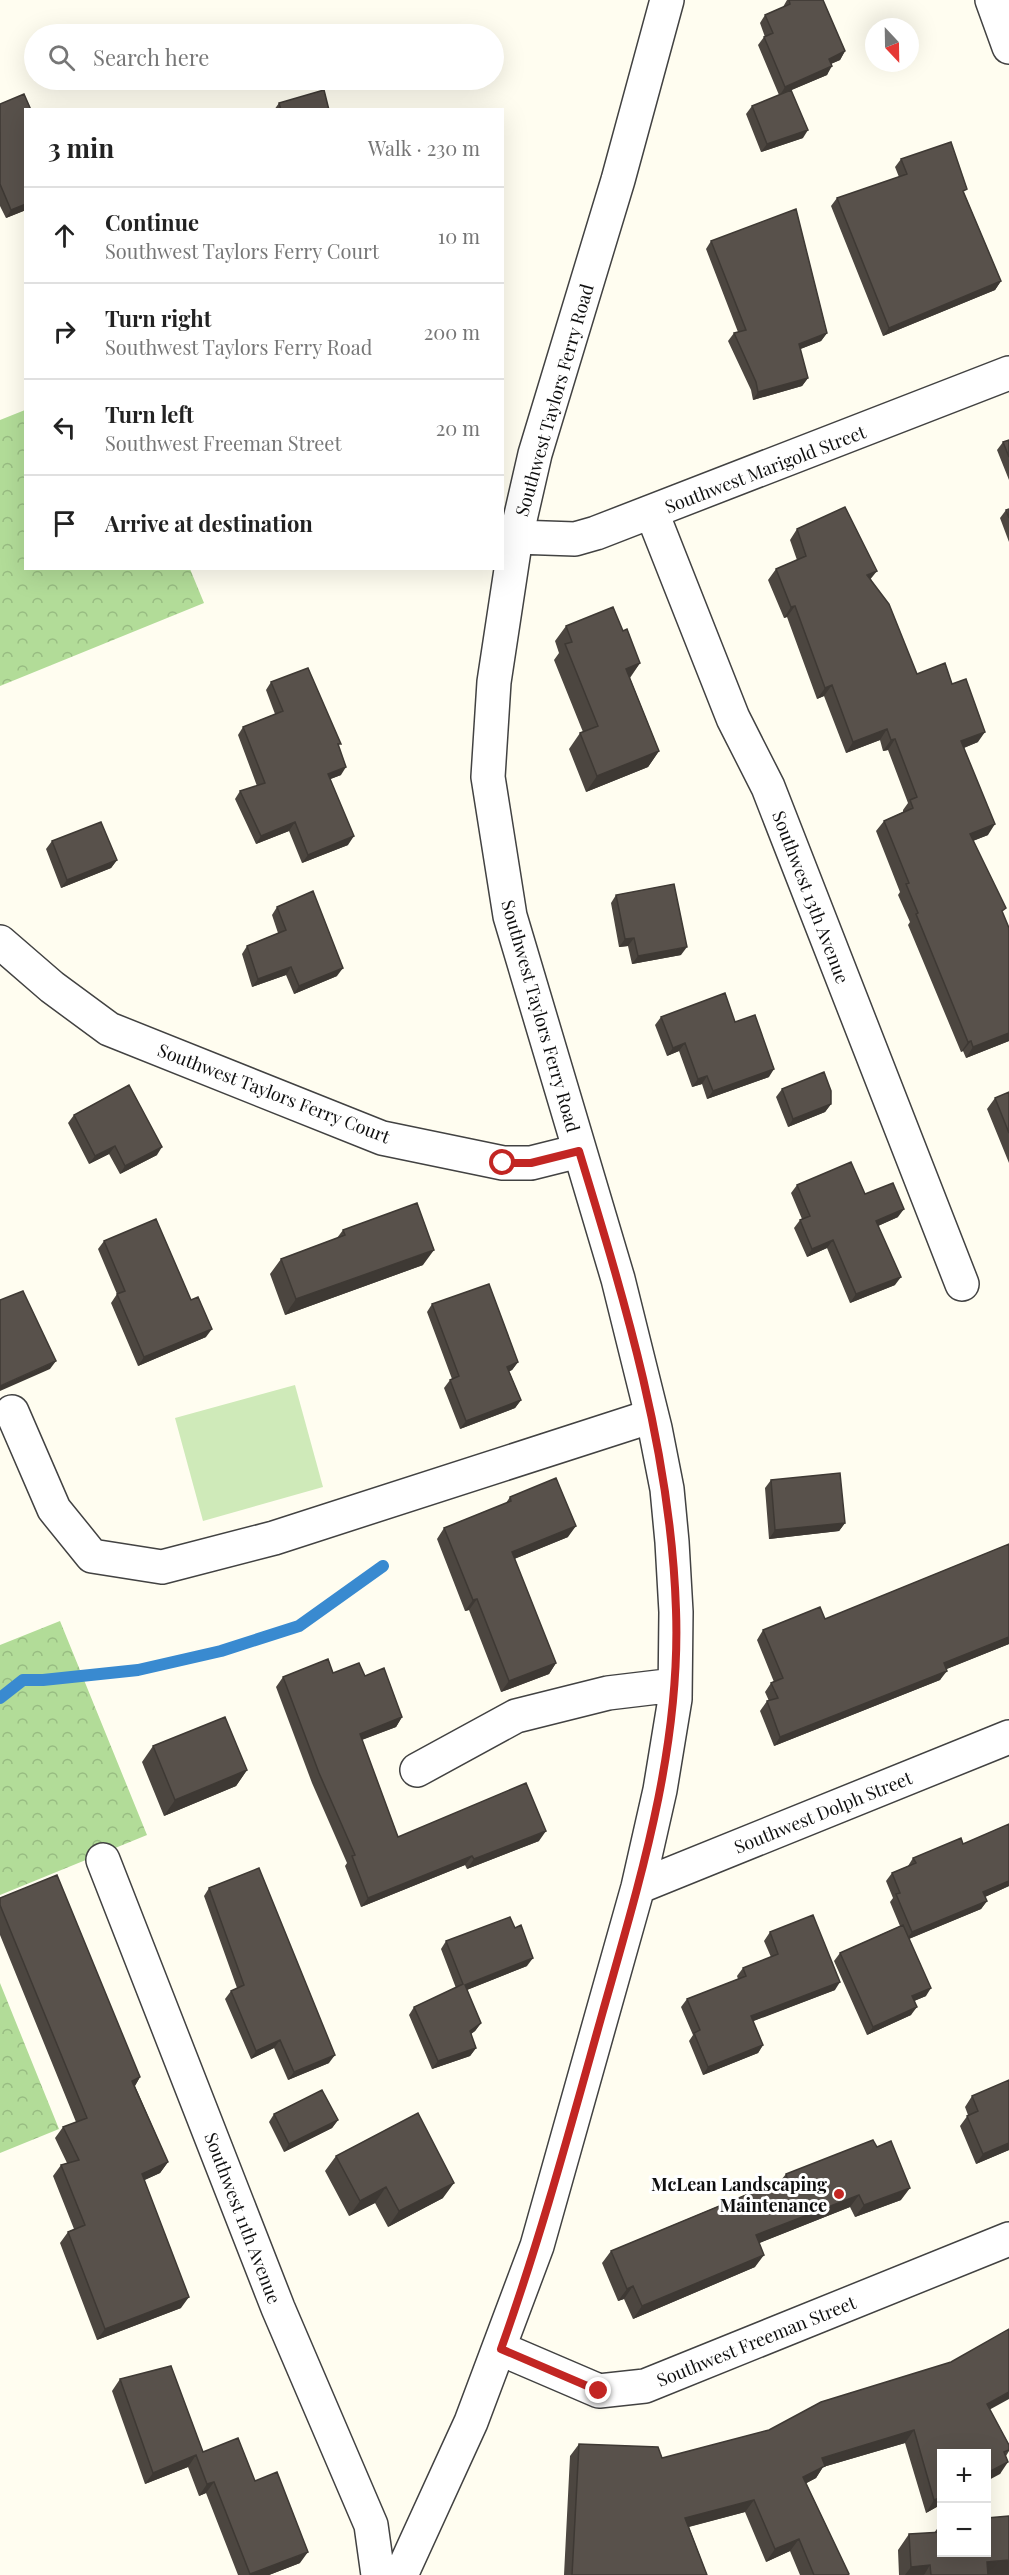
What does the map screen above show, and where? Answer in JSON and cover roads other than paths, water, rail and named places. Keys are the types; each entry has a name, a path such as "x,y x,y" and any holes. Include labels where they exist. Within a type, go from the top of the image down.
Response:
{"street":[{"path":"992,0 1009,46"},
{"name":"Southwest Taylors Ferry Road","path":"401,2575 471,2422 501,2349 537,2246 638,1887 660,1790 675,1685 676,1612 672,1542 667,1489 652,1416 618,1279 510,916 488,777 494,682 516,537 535,454 618,180 657,2"},
{"name":"Southwest Marigold Street","path":"516,537 575,539 652,513 1009,373"},
{"name":"Southwest 13th Avenue","path":"652,513 733,718 768,787 962,1284"},
{"name":"Southwest Taylors Ferry Court","path":"0,942 52,987 109,1029 382,1138 503,1163 531,1163 579,1151"},
{"path":"12,1412 54,1509 92,1556 162,1567 274,1538 652,1416"},
{"path":"417,1770 516,1716 608,1693 675,1685"},
{"name":"Southwest Dolph Street","path":"638,1887 1009,1737"},
{"name":"Southwest 11th Avenue","path":"103,1860 278,2308 370,2526 378,2575"},
{"name":"Southwest Freeman Street","path":"501,2349 585,2387 599,2391 625,2390 645,2386 1009,2239"}],"waterway":[{"path":"0,1698 23,1680 138,1670 221,1651 299,1626 383,1566"}],"place":[{"name":"McLean Landscaping Maintenance","path":"839,2194"}]}
